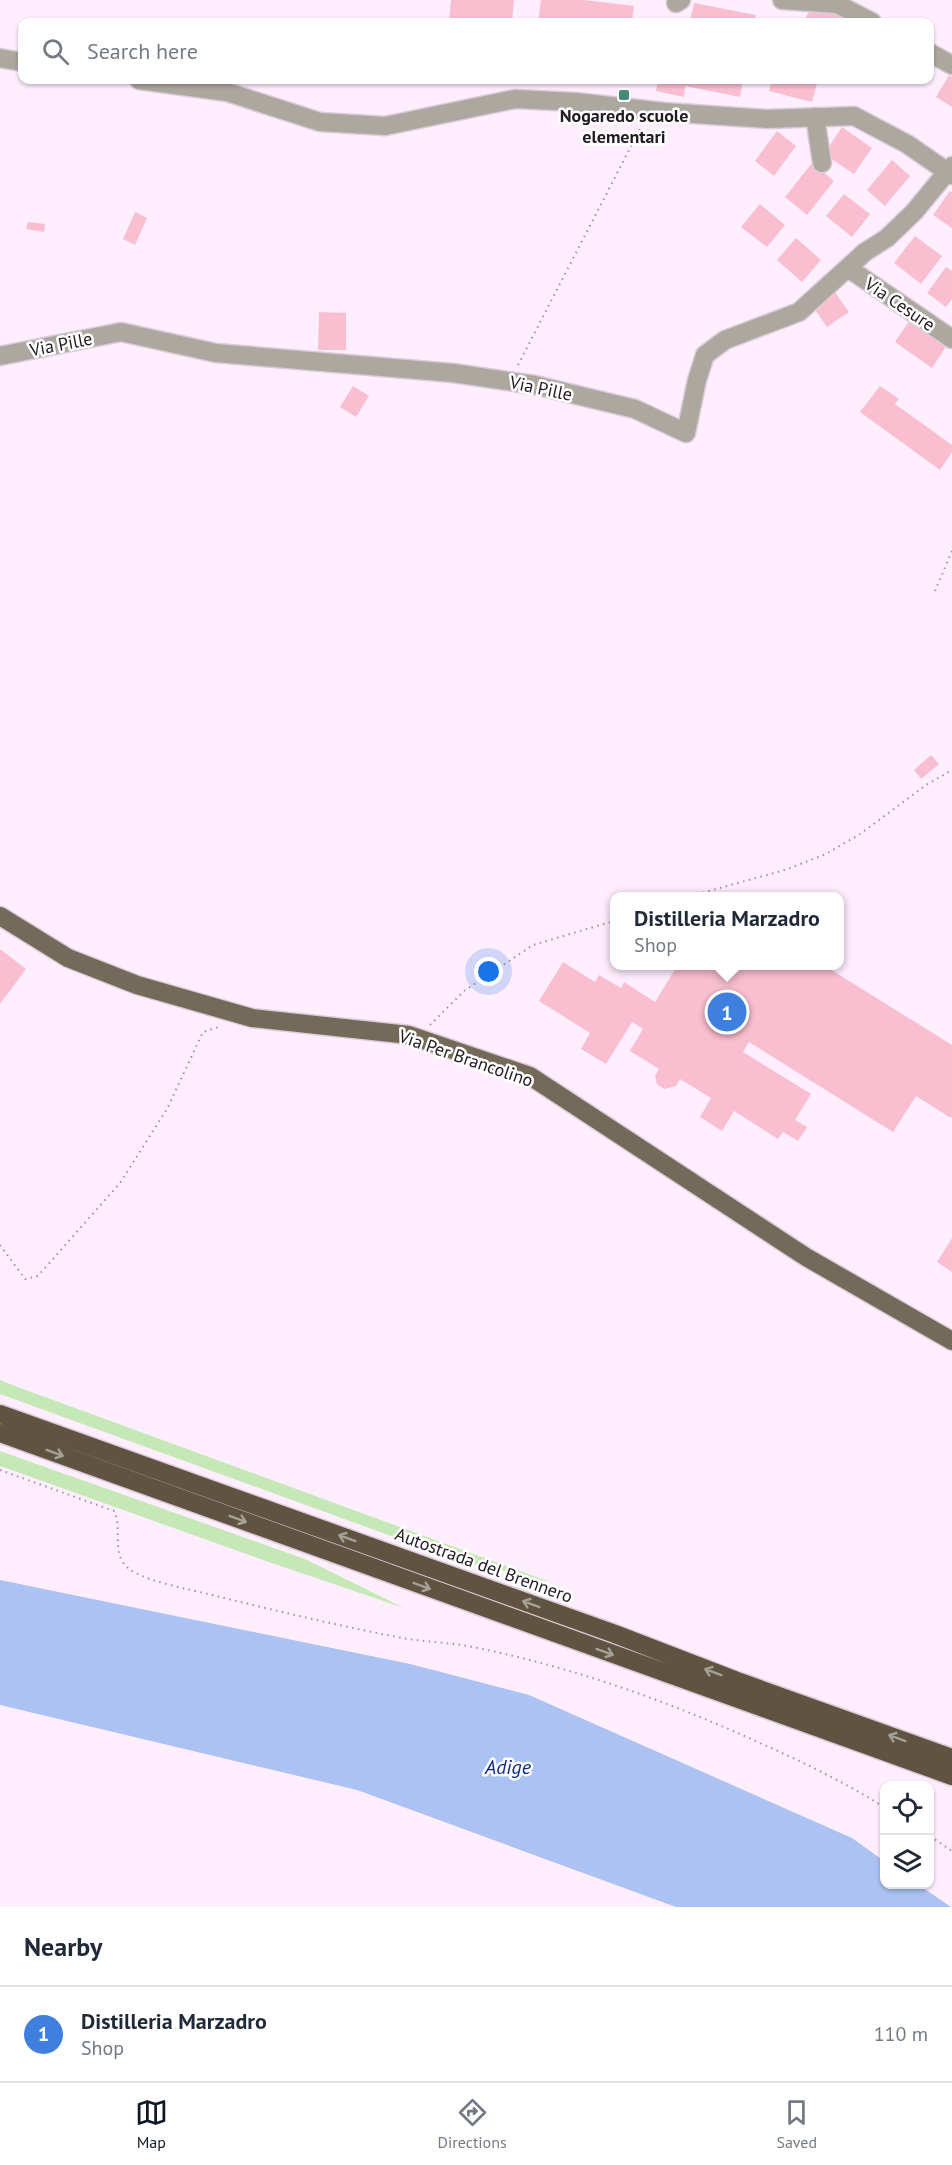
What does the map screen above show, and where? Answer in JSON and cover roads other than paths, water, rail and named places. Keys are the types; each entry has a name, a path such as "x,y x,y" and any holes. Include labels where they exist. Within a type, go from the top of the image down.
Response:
{"highway":[{"name":"Autostrada del Brennero","path":"0,1414 604,1630 737,1681 952,1758"},
{"path":"0,1433 952,1776"}],"main road":[{"name":"Via Per Brancolino","path":"0,916 68,958 137,985 252,1018 409,1035 530,1076 806,1257 952,1341"}],"street":[{"path":"782,0 837,4 864,18"},
{"path":"934,55 952,64"},
{"path":"0,58 18,61"},
{"path":"168,84 227,92 320,122 385,126 515,99 576,102 767,119 854,116 951,171"},
{"path":"815,117 822,163"},
{"name":"Via Pille","path":"0,356 120,332 216,353 453,373 535,385 635,410 686,433 697,380 705,355 725,340 799,312 865,252 887,238 951,171"},
{"name":"Via Cesure","path":"848,268 952,339"}],"water":[{"name":"Adige","path":"0,1580 410,1664 529,1695 852,1838 880,1858 880,1889 925,1889 951,1907 676,1907 357,1790 0,1705"}],"place":[{"name":"Nogaredo scuole elementari","path":"624,95"},
{"name":"Distilleria Marzadro","path":"727,1012"}]}
